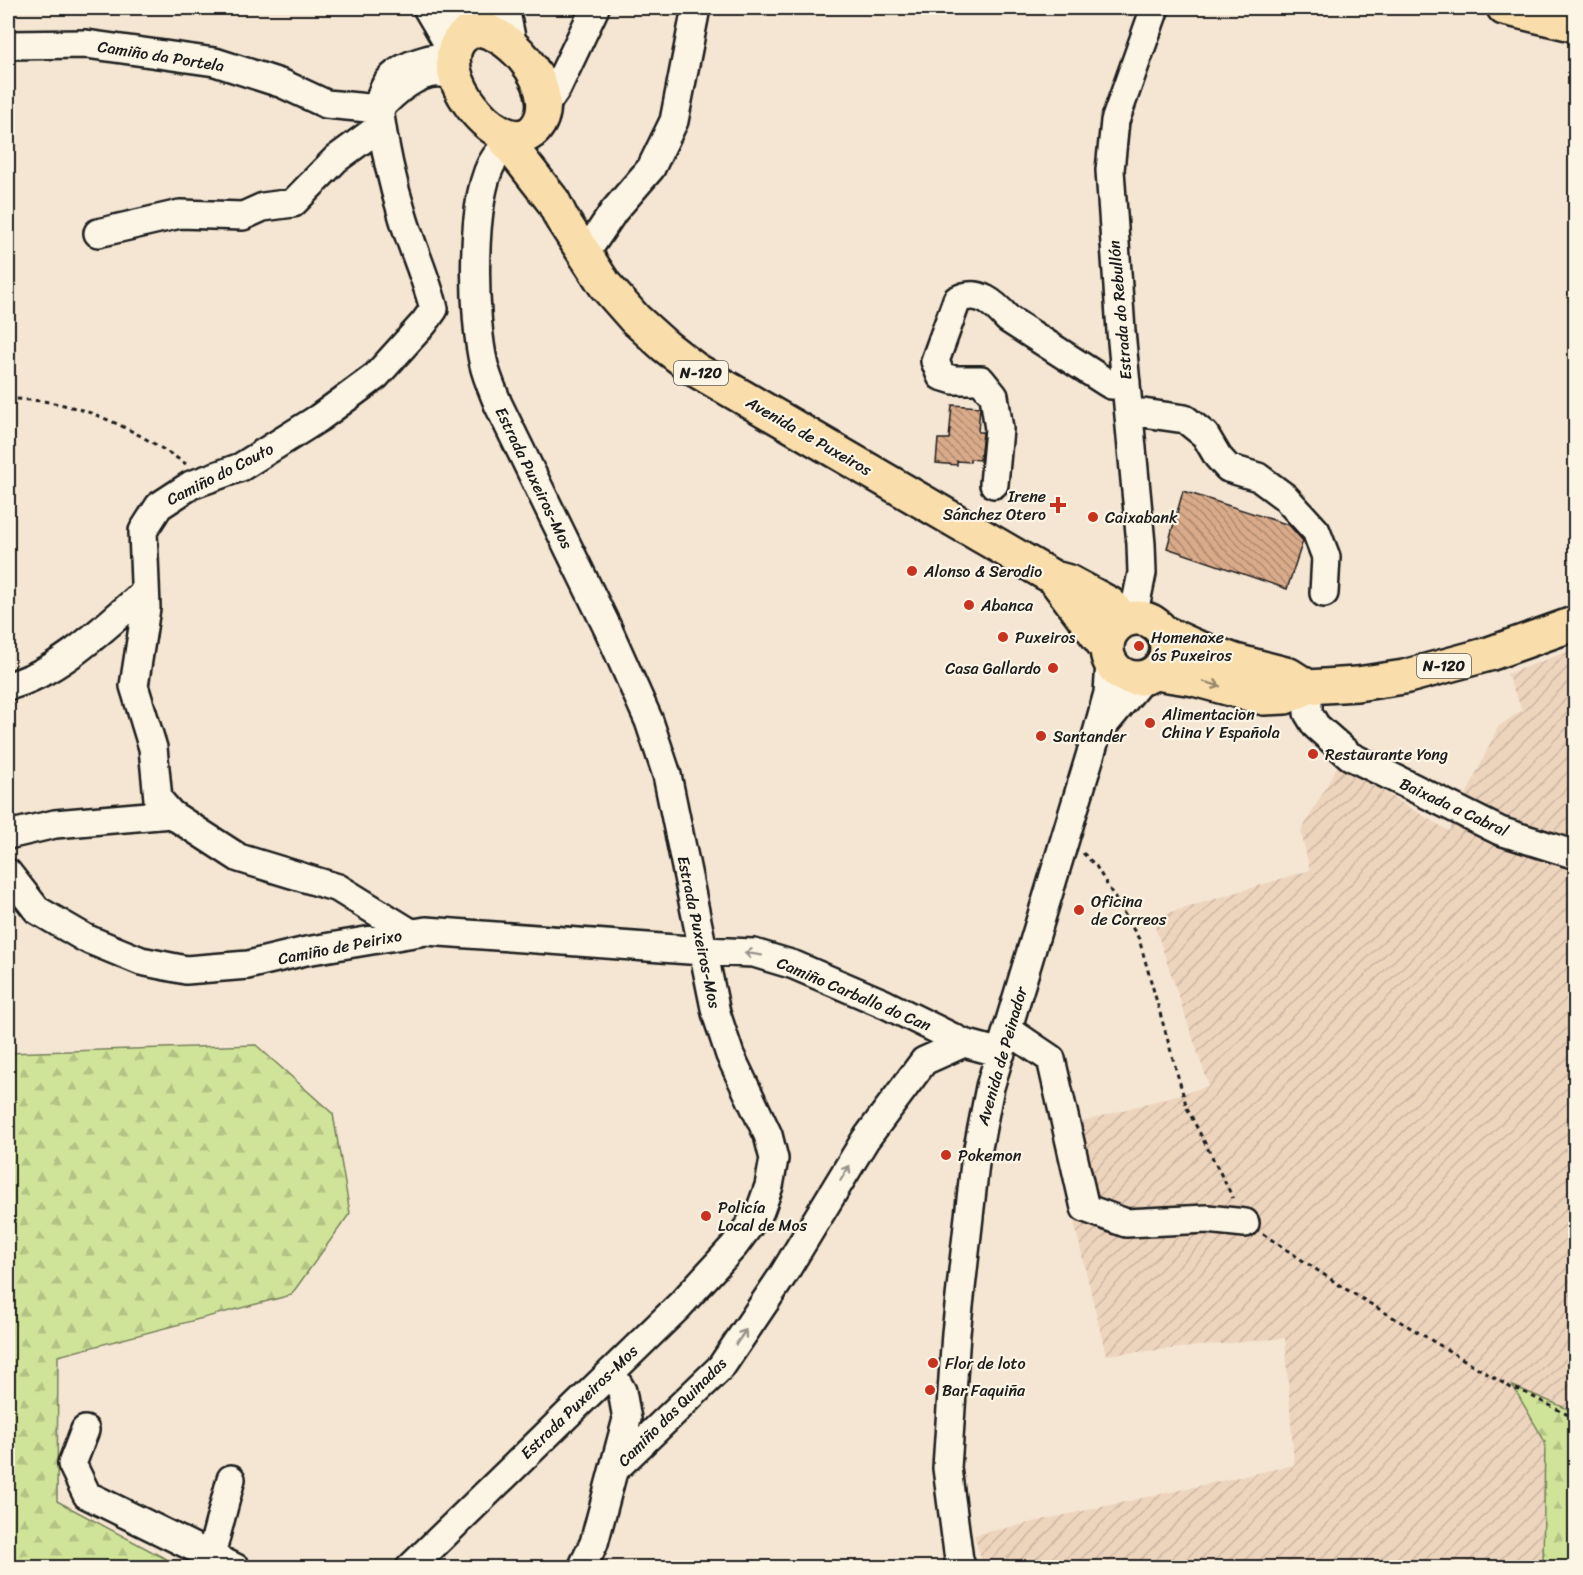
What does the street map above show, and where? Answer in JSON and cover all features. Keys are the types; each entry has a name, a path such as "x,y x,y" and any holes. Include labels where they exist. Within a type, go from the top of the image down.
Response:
{"highway":[{"path":"1504,8 1575,25"},
{"path":"518,133 539,85 522,58 483,16 462,38 455,66 473,107 518,133 553,201"},
{"name":"N-120","path":"518,133 553,201"},
{"name":"Avenida de Puxeiros","path":"553,201 562,219 605,285 635,318 665,346 696,370 1053,578 1069,582 1110,604 1129,619"},
{"name":"Avenida de Puxeiros","path":"1053,578 1108,655"},
{"path":"1108,655 1109,635 1113,629 1129,619"},
{"name":"N-120","path":"1129,619 1150,620 1163,632 1196,647 1235,661 1289,675 1308,687"},
{"name":"N-120","path":"1108,655 1121,674 1129,677 1149,675 1194,680 1264,698 1285,697 1308,687 1404,678 1489,654 1575,623"},
{"path":"1149,675 1166,658 1166,640 1163,632"}],"street":[{"path":"427,8 455,66"},
{"path":"380,117 382,89 422,38 426,27 427,8"},
{"path":"485,178 494,159 557,88 595,8"},
{"path":"585,254 614,211 651,168 674,121 696,8"},
{"name":"Estrada do Rebullón","path":"1129,619 1142,573 1112,206 1111,145 1115,121 1155,8"},
{"name":"Camiño da Portela","path":"8,45 86,44 215,62 283,84 326,104 380,117"},
{"path":"522,58 543,73 570,58"},
{"path":"394,75 410,65 455,66"},
{"path":"98,233 180,214 243,216 263,207 293,203 380,117 399,90 422,77 441,73 455,66"},
{"name":"Camiño do Couto","path":"380,117 403,217 428,284 434,309 376,376 330,410 241,467 191,486 159,506 143,531 146,608 134,686 153,748 158,799 171,814 239,858 338,888 411,933"},
{"name":"Estrada Puxeiros-Mos","path":"410,1568 680,1305 734,1246 759,1211 774,1159 768,1135 730,1054 716,1013 667,775 650,721 608,629 498,404 484,365 478,329 476,284 478,231 485,178 518,133"},
{"path":"994,484 999,429 994,396 981,380 954,380 941,376 935,361 957,300 964,296 983,297 997,306 1008,320 1106,382 1112,385 1126,382"},
{"path":"1130,416 1143,413 1185,419 1206,435 1227,468 1258,477 1285,497 1316,531 1326,557 1324,594"},
{"path":"8,686 24,682 51,668 105,627 145,592"},
{"name":"Avenida de Peinador","path":"962,1568 947,1468 956,1333 975,1162 990,1087 1098,732 1108,693 1108,655"},
{"name":"Avenida de Peinador","path":"1098,732 1149,675"},
{"name":"Baixada a Cabral","path":"1308,687 1308,713 1316,726 1350,756 1500,831 1575,855"},
{"path":"8,835 56,824 171,814"},
{"name":"Camiño de Peirixo","path":"8,873 37,910 85,938 141,961 186,970 248,965 306,951 426,931 703,951"},
{"name":"Camiño Carballo do Can","path":"703,951 754,952 794,965 885,1004 964,1043 1005,1042 1051,1059 1086,1208 1126,1223 1207,1219 1245,1223"},
{"name":"Camiño das Quinadas","path":"614,1470 721,1367 783,1275 865,1140 924,1061 964,1043"},
{"path":"582,1568 594,1543 627,1419 622,1390 611,1372"},
{"path":"85,1430 72,1464 87,1495 236,1568"},
{"path":"212,1555 231,1479"}],"path":[{"path":"8,398 58,404 102,416 147,439 186,464 200,482"},
{"path":"1066,843 1082,852 1096,866 1139,939 1187,1108 1245,1223 1344,1288 1513,1389 1520,1390 1575,1419"}],"shaded area":[{"path":"1575,649 1575,1412 1513,1387 1545,1442 1543,1567 984,1567 974,1535 1294,1465 1285,1338 1106,1355 1052,1130 1209,1086 1152,918 1310,870 1301,832 1338,765 1449,831 1498,727 1522,710 1507,674"}],"green space":[{"path":"256,1045 333,1114 350,1213 291,1295 58,1356 57,1501 181,1567 8,1567 8,1053"},
{"path":"1513,1386 1575,1412 1575,1567 1543,1567 1545,1442"}],"building":[{"path":"952,405 980,407 978,432 983,432 980,460 957,461 957,465 936,463 938,439 949,439"},
{"path":"1183,491 1289,525 1303,541 1287,589 1167,548"}],"place":[{"name":"Irene Sánchez Otero","path":"1058,505"},
{"name":"Caixabank","path":"1093,517"},
{"name":"Alonso & Serodio","path":"912,571"},
{"name":"Abanca","path":"969,605"},
{"name":"Puxeiros","path":"1003,637"},
{"name":"Homenaxe ós Puxeiros","path":"1139,646"},
{"name":"Casa Gallardo","path":"1053,668"},
{"name":"Alimentacion China Y Española","path":"1150,723"},
{"name":"Santander","path":"1041,736"},
{"name":"Restaurante Yong","path":"1313,754"},
{"name":"Oficina de Correos","path":"1079,910"},
{"name":"Pokemon","path":"946,1155"},
{"name":"Policía Local de Mos","path":"706,1216"},
{"name":"Flor de loto","path":"933,1363"},
{"name":"Bar Faquiña","path":"930,1390"}]}
